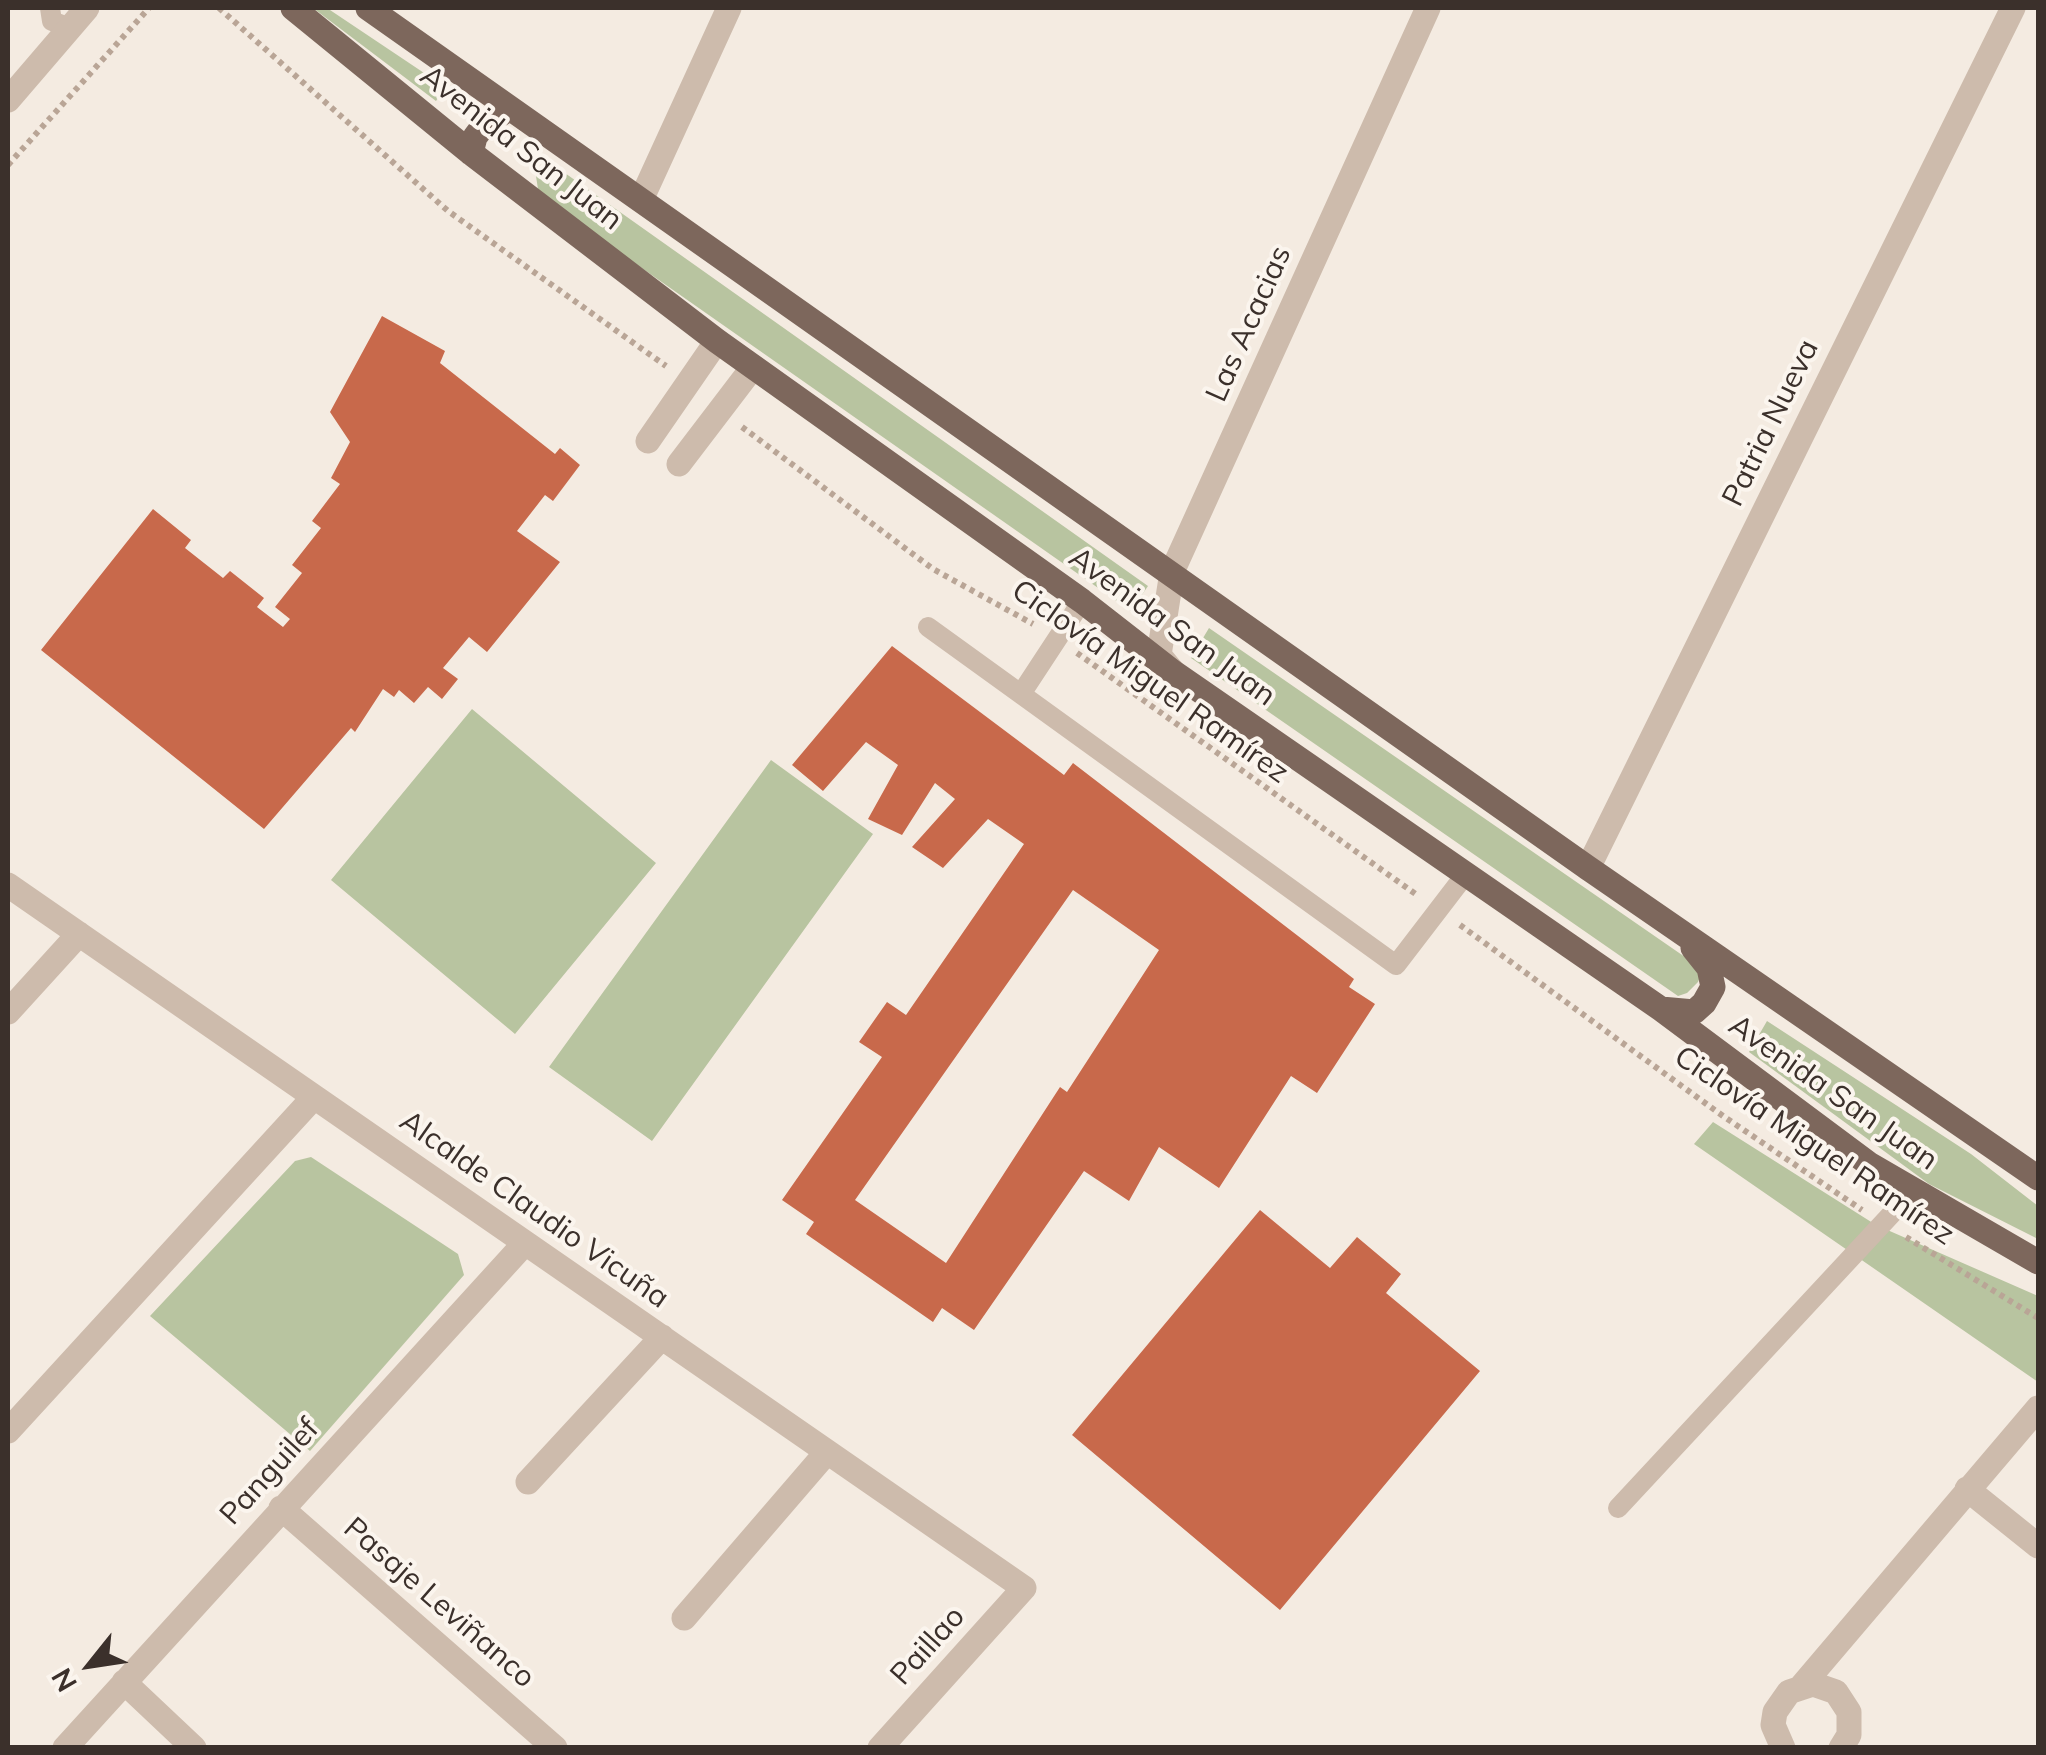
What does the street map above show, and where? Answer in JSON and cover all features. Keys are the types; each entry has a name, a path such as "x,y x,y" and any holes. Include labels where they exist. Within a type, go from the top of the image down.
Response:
{"main road":[{"name":"Avenida San Juan","path":"294,8 471,153 717,341 1082,601 1172,672 1660,1009 1853,1152 1912,1192 2038,1262"},
{"name":"Avenida San Juan","path":"368,8 1588,868 2038,1178"},
{"path":"471,153 474,136 510,108"},
{"path":"1660,1009 1694,1012 1713,987 1709,968 1676,929"}],"street":[{"path":"8,100 87,8"},
{"path":"640,200 730,8"},
{"name":"Las Acacias","path":"1172,672 1160,656 1172,572 1428,8"},
{"name":"Patria Nueva","path":"1588,868 2013,8"},
{"path":"648,441 717,341"},
{"path":"680,464 752,367"},
{"name":"Alcalde Claudio Vicuña","path":"8,884 1024,1588"},
{"path":"8,1012 79,934"},
{"path":"8,1431 314,1096"},
{"name":"Panguilef","path":"66,1748 525,1243"},
{"path":"528,1482 662,1337"},
{"path":"1800,1688 2038,1408"},
{"path":"684,1618 828,1452"},
{"path":"1967,1489 2038,1546"},
{"name":"Pasaje Leviñanco","path":"281,1508 556,1748"},
{"name":"Paillao","path":"880,1748 1024,1588"},
{"path":"124,1682 194,1748"},
{"path":"1783,1748 1773,1725 1775,1712 1789,1692 1813,1684 1824,1686 1844,1700 1851,1722 1841,1748"}],"lane":[{"path":"50,8 52,21 70,28"},
{"path":"1020,694 1082,601"},
{"path":"928,627 1396,965 1465,875"},
{"path":"1618,1508 1912,1192"}],"path":[{"path":"8,165 149,8"},
{"path":"219,8 448,211 688,382"},
{"name":"Ciclovía Miguel Ramírez","path":"721,409 933,569 997,601 1056,638 1723,1116 1884,1223 2038,1318"}],"green space":[{"path":"313,8 327,8 445,87 436,101"},
{"path":"555,166 1148,586 1131,611 539,196 536,176 542,169"},
{"path":"1209,628 1698,966 1698,982 1678,996 1191,658"},
{"path":"472,709 656,863 515,1034 331,880"},
{"path":"771,760 873,834 652,1141 549,1067"},
{"path":"1767,1021 1971,1154 2038,1206 2038,1239 1929,1184 1749,1052"},
{"path":"1713,1122 1876,1225 2038,1296 2038,1382 1694,1144"},
{"path":"311,1157 458,1254 464,1275 310,1451 150,1316 295,1161"}],"building":[{"path":"382,316 445,351 440,363 555,454 560,448 580,465 553,501 545,495 517,531 560,562 487,652 469,637 443,668 458,679 442,699 428,687 414,703 399,690 394,697 383,689 355,732 351,728 264,829 41,650 153,509 191,540 185,548 223,578 230,571 264,598 257,607 283,627 290,619 275,607 302,573 292,565 321,528 312,521 340,484 331,478 350,442 330,412"},
{"path":"892,646 1064,775 1073,763 1354,979 1349,987 1375,1004 1317,1093 1291,1076 1219,1188 1159,1147 1129,1201 1084,1171 974,1330 942,1308 933,1322 806,1234 814,1222 782,1200 882,1057 859,1042 887,1002 906,1015 1024,844 988,819 943,868 912,847 955,799 935,783 902,835 868,819 898,765 866,742 823,791 792,765","holes":["1073,890 1159,950 1067,1092 1060,1087 946,1263 855,1200"]},
{"path":"1260,1210 1330,1268 1357,1237 1401,1274 1386,1293 1480,1371 1280,1610 1072,1435"}]}
